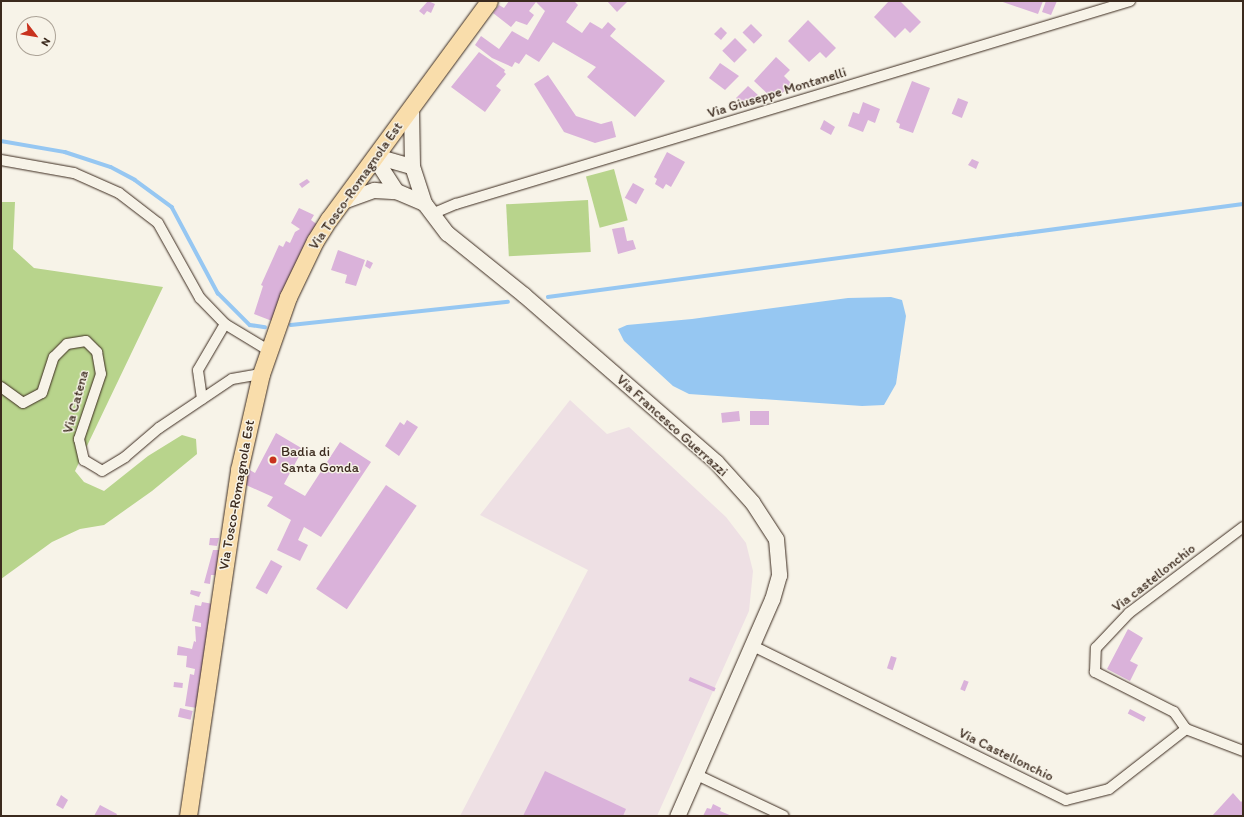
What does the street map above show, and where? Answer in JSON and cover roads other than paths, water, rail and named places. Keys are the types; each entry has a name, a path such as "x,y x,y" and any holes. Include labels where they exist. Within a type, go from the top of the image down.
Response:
{"main road":[{"name":"Via Tosco-Romagnola Est","path":"188,816 239,470 268,350 304,263 315,241 490,1"},
{"name":"Via Francesco Guerrazzi","path":"411,108 412,166 428,209 447,233 524,295 716,462 752,502 776,539 779,575 772,599 677,816"},
{"path":"375,157 396,192"},
{"path":"375,157 412,166"},
{"path":"343,201 374,190 396,192 428,209"}],"street":[{"path":"1106,1 1117,6"},
{"name":"Via Giuseppe Montanelli","path":"428,209 456,204 1130,1"},
{"path":"1,160 74,173 119,193 158,223 200,298 225,324 268,350"},
{"path":"202,399 198,370 225,324"},
{"name":"Via Catena","path":"1,387 23,403 42,394 54,357 67,344 86,341 97,352 101,374 79,439 84,460 102,471 232,379 261,374"},
{"name":"Via castellonchio","path":"1186,729 1174,712 1095,672 1096,648 1129,613 1243,527"},
{"name":"Via Castellonchio","path":"751,645 1066,800 1109,789 1186,729"},
{"path":"1186,729 1243,751"},
{"path":"695,774 784,816"}],"water":[{"path":"891,297 902,300 906,316 896,384 884,405 862,406 689,394 673,386 624,341 618,329 627,325 692,319 848,298"}],"waterway":[{"path":"1,141 65,152 111,167 135,180 172,207 218,293 250,325 265,327"},
{"path":"548,297 1243,204"},
{"path":"291,325 508,302"}],"place":[{"name":"Badia di Santa Gonda","path":"273,460"}]}
